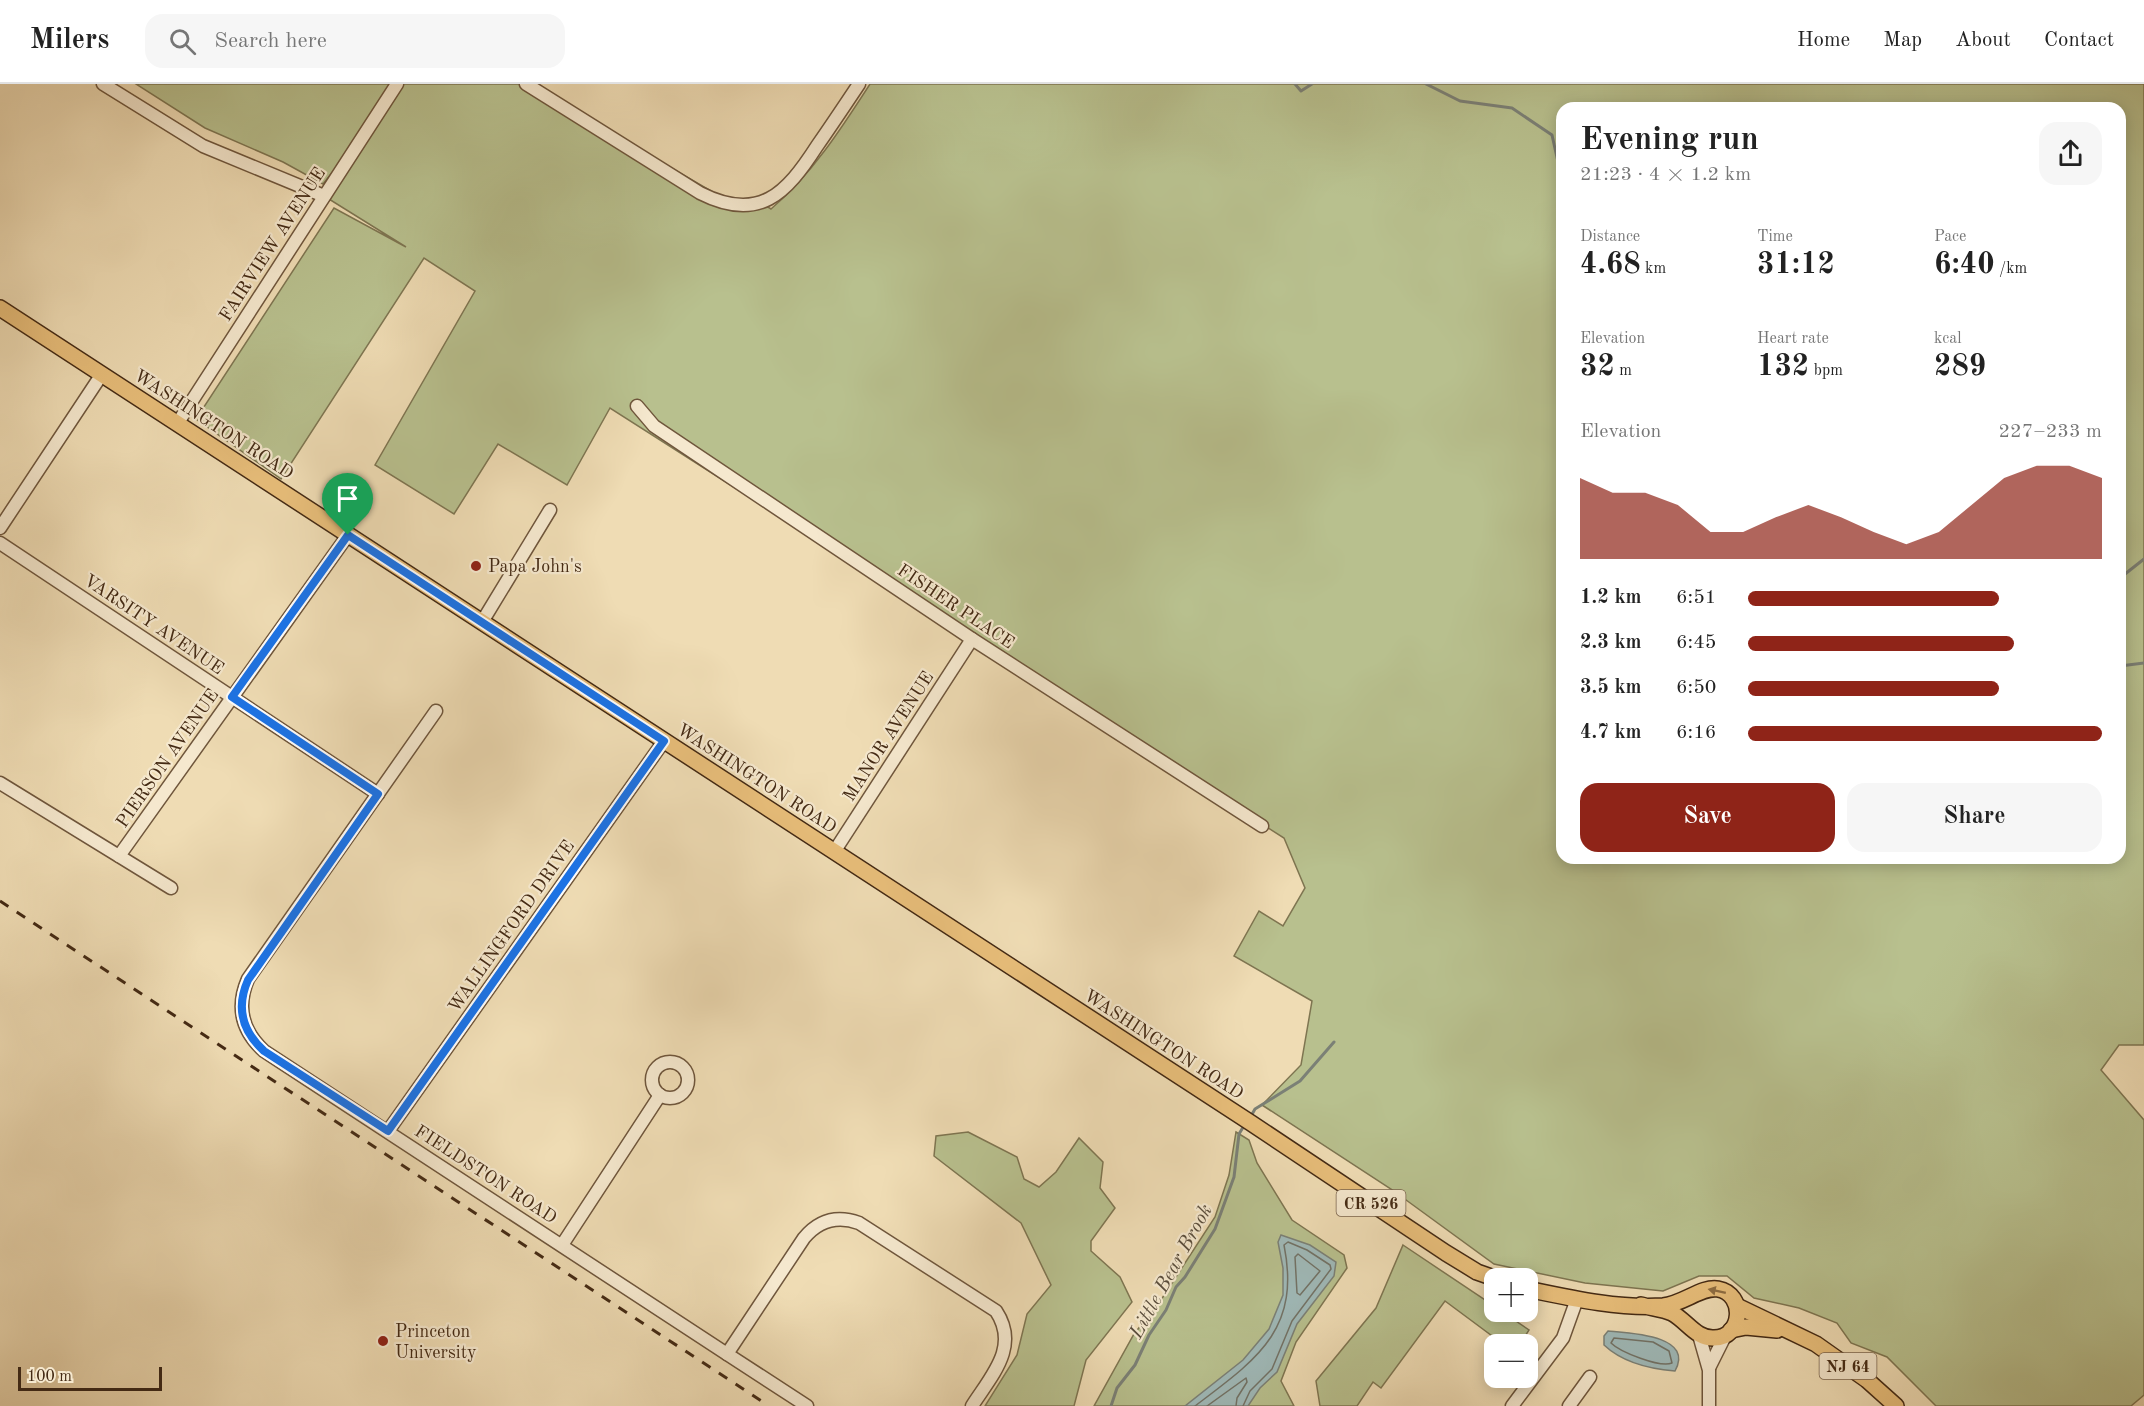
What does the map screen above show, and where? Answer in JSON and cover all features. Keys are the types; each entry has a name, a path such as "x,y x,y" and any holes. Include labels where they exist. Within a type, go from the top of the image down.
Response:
{"main road":[{"name":"WASHINGTON ROAD","path":"0,308 1246,1120 1446,1253 1484,1274"},
{"path":"1538,1290 1577,1299 1641,1305 1670,1312 1696,1332 1712,1339 1728,1333 1738,1316 1737,1306 1730,1294 1715,1288 1707,1288 1681,1303 1641,1305"},
{"path":"1693,1297 1687,1313 1696,1332"},
{"name":"NJ 64","path":"1737,1306 1795,1333 1847,1365 1896,1406"},
{"name":"NJ 64","path":"1728,1333 1756,1327 1795,1333"}],"street":[{"path":"103,84 203,146 324,196"},
{"name":"FAIRVIEW AVENUE","path":"177,424 397,84"},
{"path":"526,84 700,193 718,201 739,205 770,199 792,182 859,84"},
{"path":"0,528 102,374"},
{"name":"FISHER PLACE","path":"638,406 654,426 972,639 1262,826"},
{"path":"482,622 550,510"},
{"name":"PIERSON AVENUE","path":"119,856 348,535"},
{"name":"VARSITY AVENUE","path":"0,543 378,794"},
{"name":"MANOR AVENUE","path":"834,852 972,639"},
{"name":"FIELDSTON ROAD","path":"436,711 248,980 244,989 241,1011 248,1033 264,1051 807,1406"},
{"name":"WALLINGFORD DRIVE","path":"388,1131 664,741"},
{"path":"0,783 171,888"},
{"path":"562,1245 660,1095"},
{"path":"727,1354 810,1231 828,1220 849,1219 860,1223 987,1304 1001,1319 1005,1330 1005,1351 972,1406"},
{"path":"1512,1406 1563,1338 1577,1299"},
{"path":"1696,1332 1705,1348 1709,1370 1709,1406"},
{"path":"1709,1370 1728,1333"},
{"path":"1569,1406 1590,1377"}],"green space":[{"path":"136,84 527,84 735,205 760,202 771,209 813,166 870,84 2144,84 2144,1045 2119,1045 2101,1070 2144,1120 2144,1395 2131,1406 1936,1406 1887,1357 1851,1343 1837,1323 1799,1308 1754,1298 1727,1276 1699,1276 1663,1291 1585,1283 1538,1273 1538,1268 1513,1268 1494,1264 1391,1189 1262,1105 1301,1065 1312,1001 1234,956 1259,911 1283,926 1305,888 1284,838 610,408 567,485 498,444 454,514 375,465 475,291 424,258 281,479 196,419 334,208 406,247 324,196 364,133 323,184 283,162 205,128"},
{"path":"968,1132 1017,1157 1024,1179 1039,1187 1056,1172 1079,1138 1103,1162 1100,1188 1115,1208 1091,1241 1091,1251 1120,1277 1132,1302 1086,1360 1074,1406 985,1406 1017,1355 1027,1314 1051,1285 1021,1223 934,1156 936,1136"},
{"path":"1236,1132 1249,1140 1257,1163 1292,1220 1344,1255 1347,1268 1296,1342 1281,1381 1294,1406 1094,1406 1134,1334 1159,1303 1215,1217 1229,1175"},
{"path":"1403,1245 1484,1299 1484,1322 1517,1322 1529,1330 1526,1334 1490,1334 1445,1301 1381,1388 1373,1382 1357,1406 1320,1406 1316,1381 1376,1308"}],"water":[{"path":"1281,1235 1310,1245 1336,1262 1334,1276 1297,1324 1277,1372 1260,1388 1248,1406 1185,1406 1243,1360 1269,1329 1283,1295 1283,1268 1278,1242"},
{"path":"1608,1331 1644,1335 1668,1343 1676,1350 1679,1359 1675,1371 1646,1366 1619,1356 1604,1345 1604,1336"}],"waterway":[{"path":"1295,84 1301,91 1312,84"},
{"path":"1426,84 1460,101 1512,108 1552,135 1556,153"},
{"path":"2126,573 2144,559"},
{"path":"2126,665 2144,663"},
{"name":"Little Bear Brook","path":"1251,1116 1255,1109 1300,1081 1334,1042"},
{"name":"Little Bear Brook","path":"1111,1406 1117,1388 1135,1365 1149,1335 1166,1310 1176,1287 1185,1277 1215,1229 1234,1177 1239,1134 1245,1124"}],"railway":[{"path":"0,901 769,1406"}],"place":[{"name":"Papa John's","path":"476,566"},
{"name":"Princeton University","path":"383,1341"}],"route":[{"path":"348,535 664,741 388,1131 264,1051 248,1033 241,1011 244,989 248,980 378,794 232,697 348,535"}]}
